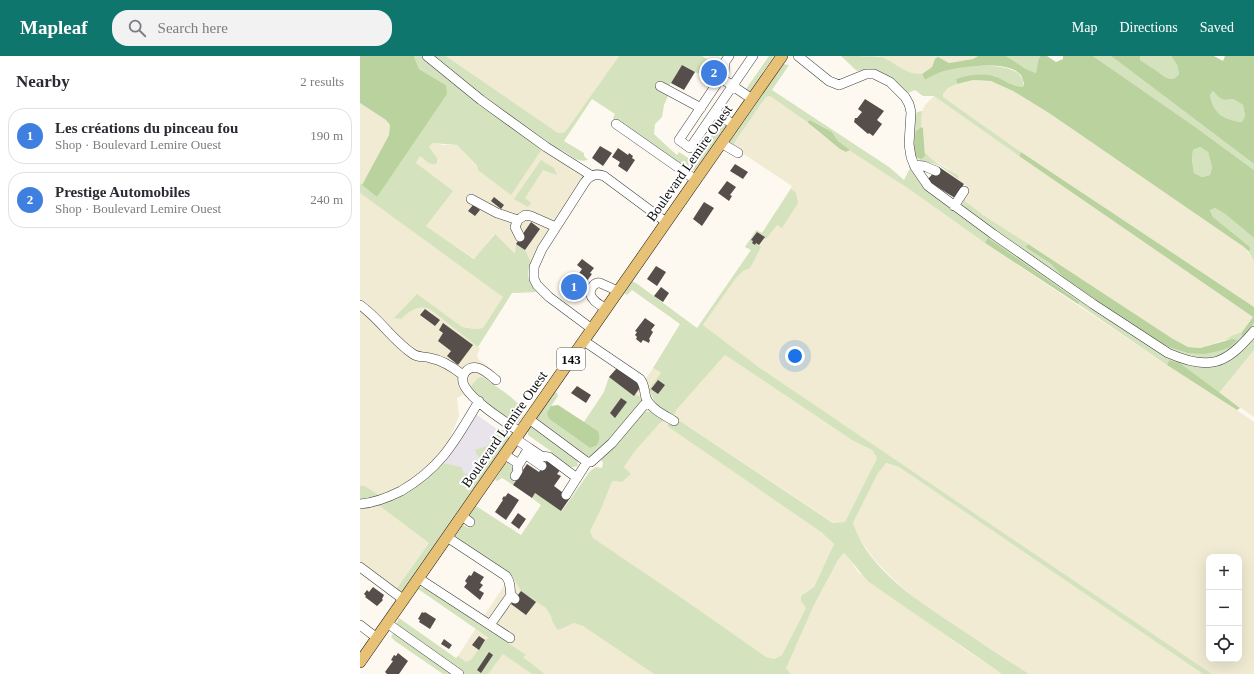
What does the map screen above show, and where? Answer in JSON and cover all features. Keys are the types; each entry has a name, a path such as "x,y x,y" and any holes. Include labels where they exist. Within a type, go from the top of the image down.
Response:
{"main road":[{"name":"Boulevard Lemire Ouest","path":"360,662 447,537 466,519 505,454 782,56"}],"street":[{"path":"427,56 481,100 546,147 592,176"},
{"path":"730,56 725,62 724,73 721,78 679,140 690,148 753,56"},
{"path":"798,56 829,81 839,85 866,74 874,74 890,82 905,97 909,104 911,112 910,150 914,166 928,186 1093,304 1168,353 1200,363 1218,361 1226,358 1238,350 1254,331"},
{"path":"721,78 752,99"},
{"path":"660,86 701,108"},
{"path":"715,112 734,125"},
{"path":"616,124 696,180"},
{"path":"721,143 738,153"},
{"path":"914,166 924,166 936,171"},
{"path":"592,329 541,290 534,279 534,267 537,260 585,182 596,174 604,176 666,222"},
{"path":"954,206 964,191"},
{"path":"472,199 497,213 518,220"},
{"path":"520,237 515,227 518,220 525,215 531,216 556,227"},
{"path":"606,309 591,297 590,293 594,284 600,283 618,291"},
{"path":"360,305 374,316 393,338 413,354 418,357 432,358 448,365 463,375"},
{"path":"584,341 640,379 644,384 645,394 649,402 656,409 674,421"},
{"path":"496,380 484,371 475,368 467,370 463,375 464,385 479,401 518,435 527,451 542,466"},
{"path":"360,504 385,499 412,484 426,474 451,448 479,401"},
{"path":"566,495 587,462 591,462 607,448 644,405 649,402"},
{"path":"529,419 587,462"},
{"path":"515,476 518,471 517,467 527,451"},
{"path":"527,451 549,457 577,478"},
{"path":"505,454 519,464"},
{"path":"447,537 510,580 513,597 490,625"},
{"path":"360,567 404,600"},
{"path":"418,578 510,638"},
{"path":"387,623 459,674"},
{"path":"360,625 377,638"}],"shaded area":[{"path":"446,56 619,56 565,132 558,133"},
{"path":"880,56 978,56 973,59 949,63 938,58 935,60 932,67 922,74 915,75 906,72"},
{"path":"973,80 991,81 1013,91 1049,113 1244,247 1254,261 1254,307 1021,152 943,97 943,94 948,88"},
{"path":"770,96 846,152 850,150 909,189 985,243 1254,422 1254,674 1212,674 760,368 703,325 736,278 743,271 750,268 752,250 745,247 756,230 762,233 792,186 739,151 734,145 766,97"},
{"path":"934,96 1253,317 1242,332 1225,340 1199,348 1188,347 1173,339 983,215 965,201 969,188 958,179 959,176 932,160 925,152 923,128 921,127 922,111 925,105"},
{"path":"360,103 386,120 390,125 389,135 362,185 360,183"},
{"path":"432,143 457,145 477,167 542,149 585,176 537,249 529,266 527,277 530,285 536,292 512,293 494,234 475,259 426,226 416,163 420,156"},
{"path":"360,193 504,297 483,328 475,329 464,327 482,340 478,347 480,348 477,355 478,359 495,372 494,386 482,377 478,378 471,386 472,390 457,398 459,416 446,447 426,470 409,483 382,497 365,486 360,486 360,309 383,331 388,325 379,315 360,300"},
{"path":"592,339 593,342 599,347 646,378 653,368 690,394 725,355 852,440 872,450 877,458 845,522 834,523 674,417 658,414 584,422 604,392 609,377 618,366 591,349 586,348"},
{"path":"1254,350 1254,417 1219,393"},
{"path":"476,414 498,430 487,446 480,449 477,455 482,461 476,471 470,474 464,473 460,467 444,463"},
{"path":"665,420 669,423 667,426 821,532 834,544 814,587 805,593 801,601 806,608 782,655 774,659 766,657 593,538 590,531 592,525 602,507 611,484 613,481 622,482 630,474 624,467 635,451 660,423"},
{"path":"885,463 899,467 1203,674 1029,674 919,602 890,576 874,559 858,537 853,523 878,473"},
{"path":"377,504 429,543 397,588 391,588 360,564 360,509"},
{"path":"844,553 850,559 858,572 966,650 1002,674 791,674 785,668 814,605 838,560"},
{"path":"513,572 565,607 562,627 574,623 583,626 654,674 545,674 523,657 504,654 532,674 446,674"}],"green space":[{"path":"360,56 414,56 419,69 446,85 447,94 377,197 362,185 389,135 390,125 386,120 360,103"},
{"path":"414,56 446,56 558,133 565,132 619,56 702,56 715,64 713,67 710,66 704,76 682,65 669,86 659,82 657,87 665,91 668,96 664,105 662,117 655,124 654,134 677,155 679,152 693,161 721,122 725,124 725,127 695,170 690,171 613,118 615,114 592,99 564,141 584,153 584,156 588,160 584,161 577,159 559,149 542,149 511,195 478,170 477,166 457,145 432,143 429,147 437,158 437,163 430,164 420,156 416,163 453,191 426,226 474,259 495,234 515,254 516,244 525,250 531,262 528,274 531,285 536,292 512,293 478,347 430,309 418,308 411,311 401,319 394,318 417,294 462,327 475,329 483,328 503,297 360,193 360,183 377,197 446,85 419,69"},
{"path":"769,56 774,56 750,91 747,91 746,89"},
{"path":"841,56 882,57 906,71 922,74 925,80 947,70 957,68 991,66 1011,69 1021,76 1023,87 1016,87 995,76 956,79 957,84 948,88 943,94 943,97 1021,152 1019,156 934,96 923,96 915,90 908,93 886,75 873,70 857,71"},
{"path":"978,56 1006,56 1026,69 1036,73 1040,56 1047,56 1056,62 1063,59 1063,56 1093,56 1194,126 1254,170 1254,238 1225,214 1215,208 1210,210 1213,217 1249,246 1251,250 1248,251 1049,113 1013,91 991,81 973,80 957,84 956,79 971,75 992,75 1010,84 1023,87 1024,83 1021,75 1014,70 994,66 969,67 939,73 925,80 922,74 932,67 935,59 938,57 949,63 973,59","holes":["1200,147 1208,152 1212,167 1210,175 1202,177 1194,173 1192,160 1193,150"]},
{"path":"1006,56 1040,56 1036,73 1026,69"},
{"path":"1093,56 1111,56 1254,164 1254,170 1194,126"},
{"path":"1111,56 1140,56 1140,60 1166,78 1173,79 1179,74 1177,65 1171,56 1214,56 1223,61 1225,56 1254,56 1254,164","holes":["1213,91 1220,98 1225,100 1233,99 1243,105 1245,116 1242,122 1230,120 1220,115 1214,107 1210,95"]},
{"path":"1140,56 1171,56 1177,65 1179,74 1173,79 1166,78 1140,60"},
{"path":"783,64 789,65 772,90 889,167 904,180 910,168 919,182 927,190 1133,335 1204,366 1254,335 1254,350 1219,393 1180,363 1169,360 1167,365 1078,304 1080,302 989,239 985,243 909,189 852,152 838,141 832,132 810,120 807,122 770,96 766,97 734,145 729,142"},
{"path":"1213,91 1225,100 1233,99 1243,105 1245,116 1242,122 1230,121 1218,113 1212,103 1210,95"},
{"path":"922,111 921,127 916,131 925,156 925,152 935,162 959,176 958,179 940,166 919,160 917,158 913,149 914,122 917,112"},
{"path":"810,120 832,132 838,141 850,150 846,152 840,149 807,122"},
{"path":"921,127 923,128 925,156 921,159 916,157 914,146 916,131"},
{"path":"1200,147 1208,152 1212,167 1210,175 1202,177 1194,173 1192,160 1193,150"},
{"path":"1021,152 1254,307 1254,323 1243,336 1241,335 1253,317 1019,156"},
{"path":"541,160 554,168 557,175 543,170 525,198 531,203 528,207 514,199"},
{"path":"791,189 796,193 798,203 782,228 777,225 766,239 757,232 751,240 753,241 752,243 755,245 756,243 761,247 750,268 743,271 736,278 703,325 760,368 1212,674 1203,674 899,467 886,463 878,473 853,523 860,540 871,556 898,585 947,620 1029,674 1002,674 869,582 844,553 838,560 814,605 786,668 791,674 654,674 583,626 574,623 558,630 546,608 521,591 513,577 455,537 463,525 468,528 473,519 469,517 476,506 521,535 541,505 532,498 535,493 562,511 590,471 596,467 602,468 603,462 600,459 643,412 658,414 657,406 649,389 661,373 653,368 680,324 632,290 627,295 624,293 632,281 697,328 751,250 745,247 756,230 762,233","holes":["725,355 852,440 872,450 877,458 845,522 833,523 674,417 676,410","665,420 669,423 667,426 821,532 834,544 814,587 801,596 801,601 806,608 782,655 774,659 766,657 593,538 590,531 611,484 613,481 622,482 631,474 624,467 635,451 660,423"]},
{"path":"965,198 965,201 983,215 1028,244 1025,247 1051,264 1070,285 964,210 962,204"},
{"path":"1215,208 1225,214 1254,238 1254,261 1248,251 1251,250 1249,246 1213,217 1210,209"},
{"path":"988,238 1080,302 1078,304 985,243"},
{"path":"1028,244 1173,339 1188,347 1200,348 1232,339 1237,340 1230,347 1204,354 1187,353 1149,338 1070,285 1051,264 1025,247"},
{"path":"1254,323 1254,327 1234,350 1208,361 1178,355 1149,338 1187,353 1232,339 1225,340 1242,332 1241,335 1243,336"},
{"path":"1169,360 1180,363 1240,408 1237,410 1167,365"},
{"path":"482,377 518,403 524,414 518,423 500,414 472,390 471,386 478,378"},
{"path":"609,377 634,396 635,394 643,399 639,409 596,456 589,457 583,455 537,421 537,418 555,392 558,396 551,406 549,419 590,448 596,446 598,431 584,422 604,392"},
{"path":"558,405 598,431 599,439 596,446 590,448 549,419 547,413 551,406"},
{"path":"533,426 577,459 578,466 567,466 552,455 552,452 528,435 528,430"},
{"path":"498,430 505,430 509,438 400,594 391,588 397,588 429,543 377,504 421,481 444,463 461,467 464,473 470,474 476,471 482,461 475,450 487,446"},
{"path":"508,463 514,468 511,474 515,483 513,485 502,478 497,481 495,480 505,464"},
{"path":"360,486 365,486 382,497 360,500"},
{"path":"420,587 429,590 526,655 523,657 545,674 532,674 503,654 488,674 462,674 396,624 399,618 456,658 458,656 466,662 471,660 485,640 489,638 418,589"},
{"path":"394,632 455,674 443,674 395,641 391,637"}],"building":[{"path":"682,65 695,72 684,90 671,83"},
{"path":"711,66 719,72 713,82 704,76"},
{"path":"865,99 884,111 877,120 882,124 873,136 869,133 868,134 854,122 855,118 857,118 862,112 858,109"},
{"path":"600,146 612,153 603,166 592,158"},
{"path":"618,148 628,155 629,153 635,160 627,172 618,166 620,162 612,157"},
{"path":"735,164 748,172 743,179 730,171"},
{"path":"939,167 964,184 955,198 934,185 933,186 927,180"},
{"path":"727,181 736,187 730,195 732,196 729,201 718,193"},
{"path":"494,197 504,205 501,209 491,201"},
{"path":"704,202 714,208 702,226 693,219"},
{"path":"473,205 480,210 475,216 468,211"},
{"path":"531,222 540,229 525,250 516,244"},
{"path":"757,232 765,237 759,245 756,243 755,245 751,240"},
{"path":"582,259 594,268 590,273 592,274 583,286 581,285 576,291 569,287 570,285 566,282 570,276 575,279 582,269 577,265"},
{"path":"656,266 666,272 657,286 647,279"},
{"path":"661,287 669,293 663,302 654,296"},
{"path":"425,309 440,320 435,326 420,315"},
{"path":"645,318 655,325 651,330 653,332 649,339 649,343 643,340 641,343 636,339 637,337 635,335 637,332 635,331"},
{"path":"443,323 473,345 458,365 447,356 451,351 438,341 443,333 439,330"},
{"path":"617,368 641,386 634,396 609,377"},
{"path":"658,380 665,385 658,394 651,389"},
{"path":"577,386 591,395 586,403 571,393"},
{"path":"621,398 627,402 615,418 610,413"},
{"path":"547,460 561,469 557,474 561,476 554,486 570,498 561,511 535,493 532,498 513,485 527,464 539,472"},
{"path":"508,493 519,500 506,520 495,512 504,496 505,497"},
{"path":"518,513 526,519 519,529 511,523"},
{"path":"474,571 484,577 480,583 483,585 479,590 484,593 480,600 464,587 467,583 465,581"},
{"path":"373,587 384,595 383,600 377,606 365,597 366,596 364,594 367,590 369,592"},
{"path":"521,591 536,602 526,615 511,604"},
{"path":"422,612 425,612 436,619 430,629 419,622 420,620 418,619"},
{"path":"479,636 485,640 479,650 472,645"},
{"path":"444,639 452,645 449,649 441,644"},
{"path":"489,652 493,655 481,673 477,670"},
{"path":"398,653 408,661 399,674 387,674 385,672 393,661 391,660 394,655 396,656"}],"place":[{"name":"Prestige Automobiles","path":"714,73"},
{"name":"Les créations du pinceau fou","path":"574,287"}]}
